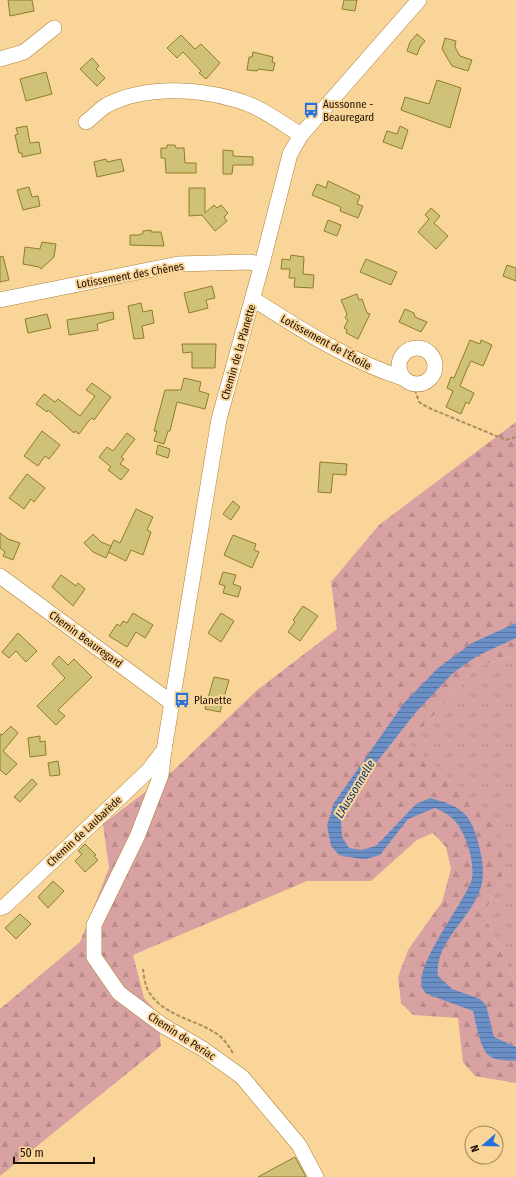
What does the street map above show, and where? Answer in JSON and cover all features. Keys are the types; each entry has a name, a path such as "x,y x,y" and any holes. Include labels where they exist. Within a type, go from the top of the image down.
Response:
{"street":[{"name":"Chemin de la Planette","path":"164,750 219,419 253,300 290,154 300,135 419,0"},
{"path":"0,59 24,52 54,28"},
{"path":"86,122 106,106 123,98 149,92 181,90 234,99 266,113 300,135"},
{"name":"Lotissement des Chênes","path":"0,300 178,264 249,262 262,264"},
{"name":"Lotissement de l'Étoile","path":"253,300 315,337 379,370 408,381"},
{"name":"Chemin Beauregard","path":"0,576 172,702"},
{"name":"Chemin de Laubarède","path":"0,908 6,906 148,771 164,750"},
{"name":"Chemin de Periac","path":"164,750 161,775 140,830 94,925 94,957 119,992 162,1025 204,1049 242,1077 299,1145 316,1177"}],"path":[{"path":"408,381 418,402 506,440 516,438"},
{"path":"143,968 148,991 153,998 166,1008 189,1021 215,1032 229,1044 236,1058"}],"green space":[{"path":"516,422 516,655 477,667 409,743 494,817 505,871 484,914 516,984 516,1083 475,1076 463,1062 458,1018 413,1015 401,1003 398,977 408,950 442,902 451,869 446,847 433,833 417,840 371,881 307,881 133,955 144,998 157,1012 161,1046 0,1176 0,1009 80,942 109,868 103,824 174,770 256,691 337,629 331,582 379,525"},
{"path":"516,655 516,984 484,914 505,871 409,743 477,667"}],"water":[{"name":"L'Aussonnelle","path":"516,623 516,638 477,656 453,673 416,712 355,790 341,821 342,837 349,848 361,850 376,846 416,804 430,798 456,807 467,817 475,832 479,847 483,876 481,887 470,909 447,941 438,964 438,976 452,989 480,999 486,1005 494,1037 516,1047 516,1061 500,1060 487,1054 481,1043 473,1011 427,994 422,985 423,972 429,956 468,889 472,878 473,871 468,847 465,838 453,819 435,808 408,819 380,855 366,859 339,855 331,846 327,825 334,803 404,703 438,668 472,643"}],"building":[{"path":"8,0 32,0 34,11 10,16"},
{"path":"344,0 357,0 355,11 342,9"},
{"path":"417,34 425,41 420,47 417,55 407,51 410,42"},
{"path":"181,35 195,49 201,44 220,63 206,79 199,73 201,71 183,52 177,58 167,48"},
{"path":"445,38 456,41 455,47 460,56 472,60 468,71 452,66 442,49"},
{"path":"253,52 273,57 272,62 275,63 273,71 258,69 257,71 247,70 249,57 252,57"},
{"path":"92,58 99,66 96,69 105,78 97,86 80,69"},
{"path":"46,72 52,94 26,101 20,79"},
{"path":"437,80 461,88 450,128 401,110 405,97 429,104"},
{"path":"27,126 30,143 39,142 41,153 22,157 22,153 19,153 15,135 18,134 16,128"},
{"path":"400,126 408,130 402,149 383,142 387,131 397,134"},
{"path":"167,145 175,145 176,148 184,148 185,163 196,163 196,173 166,173 165,158 161,158 161,148 167,148"},
{"path":"223,150 233,151 233,156 253,157 253,165 233,165 232,174 223,174"},
{"path":"106,159 107,162 121,159 124,171 97,177 94,162"},
{"path":"328,181 360,196 357,204 363,206 358,218 340,211 341,207 312,195 317,184 326,188"},
{"path":"29,187 32,197 38,196 40,206 23,210 17,190"},
{"path":"189,188 205,188 205,213 214,205 217,208 221,205 228,213 224,217 227,221 215,231 202,215 189,216"},
{"path":"431,208 440,216 434,223 448,236 436,249 418,232 429,219 425,215"},
{"path":"328,220 341,225 337,236 324,231"},
{"path":"151,230 151,232 161,232 164,246 130,245 130,235 139,235 143,233 143,231"},
{"path":"42,242 56,244 54,257 41,269 39,267 23,264 25,247 40,249"},
{"path":"291,255 304,257 303,274 314,275 313,288 294,287 295,278 289,278 290,269 281,269 282,259 290,260"},
{"path":"3,256 9,280 0,282 0,257"},
{"path":"366,259 397,272 391,285 360,272"},
{"path":"507,265 516,268 516,281 503,276"},
{"path":"212,286 215,298 206,300 208,308 189,313 184,293"},
{"path":"357,294 359,300 362,299 367,313 370,314 358,339 346,333 347,330 344,328 348,320 345,318 347,314 341,300"},
{"path":"141,303 143,312 152,310 154,323 142,326 144,338 134,339 128,306"},
{"path":"405,309 414,313 415,317 427,322 421,332 399,322"},
{"path":"113,312 114,319 97,324 98,330 69,335 67,320"},
{"path":"47,314 51,328 28,333 25,319"},
{"path":"470,340 480,344 481,340 492,345 483,366 471,361 467,369 460,386 474,393 469,404 466,402 461,414 446,407 453,391 447,388 451,377 454,378"},
{"path":"182,344 216,344 215,368 192,368 192,352 183,353"},
{"path":"184,378 201,382 199,391 209,394 205,409 177,402 170,431 168,431 164,444 154,441 157,431 154,431 165,390 181,390"},
{"path":"92,383 111,397 94,420 92,418 79,434 75,431 74,433 48,410 47,412 36,404 44,394 55,402 58,399 80,416 95,396 86,390"},
{"path":"42,431 60,445 49,459 45,456 38,466 24,456"},
{"path":"127,433 135,439 121,457 124,459 120,464 129,470 121,480 108,470 111,467 99,457 107,447 113,451"},
{"path":"158,445 170,449 168,458 156,454"},
{"path":"320,462 347,464 346,475 333,474 331,493 318,492"},
{"path":"27,474 45,488 34,502 31,499 24,509 9,498"},
{"path":"233,501 240,507 231,520 223,514"},
{"path":"136,509 153,517 147,530 151,532 143,555 131,550 126,561 108,552 114,540 120,543"},
{"path":"0,533 8,539 20,543 13,560 3,556 5,552 0,548"},
{"path":"93,534 101,542 111,546 106,558 93,552 84,543"},
{"path":"233,535 256,544 254,550 259,552 252,568 224,555"},
{"path":"223,572 236,575 233,584 241,587 238,597 223,593 225,586 219,584"},
{"path":"61,575 76,586 78,583 85,589 73,606 52,587"},
{"path":"303,606 318,616 300,641 288,632 295,622 293,620"},
{"path":"133,613 153,625 145,638 136,632 127,647 109,636 117,624 120,626 123,621 127,623"},
{"path":"221,613 234,621 221,642 208,633"},
{"path":"18,633 37,651 26,662 16,651 9,658 2,652"},
{"path":"59,656 68,665 74,659 92,677 58,710 65,716 56,725 37,706 65,678 52,664"},
{"path":"214,677 229,680 220,712 205,709"},
{"path":"11,726 18,733 3,751 17,764 6,775 0,770 0,734 2,735"},
{"path":"40,736 40,742 45,741 46,755 30,757 28,738"},
{"path":"58,761 60,775 50,776 48,763"},
{"path":"32,779 37,784 20,802 14,797"},
{"path":"85,844 96,855 94,856 98,860 85,872 75,861 82,854 78,851"},
{"path":"53,881 64,891 48,908 38,897"},
{"path":"20,914 31,924 16,939 5,928"},
{"path":"295,1157 306,1177 258,1177 282,1164"}],"place":[{"name":"Aussonne - Beauregard","path":"311,110"},
{"name":"Planette","path":"182,700"}]}
